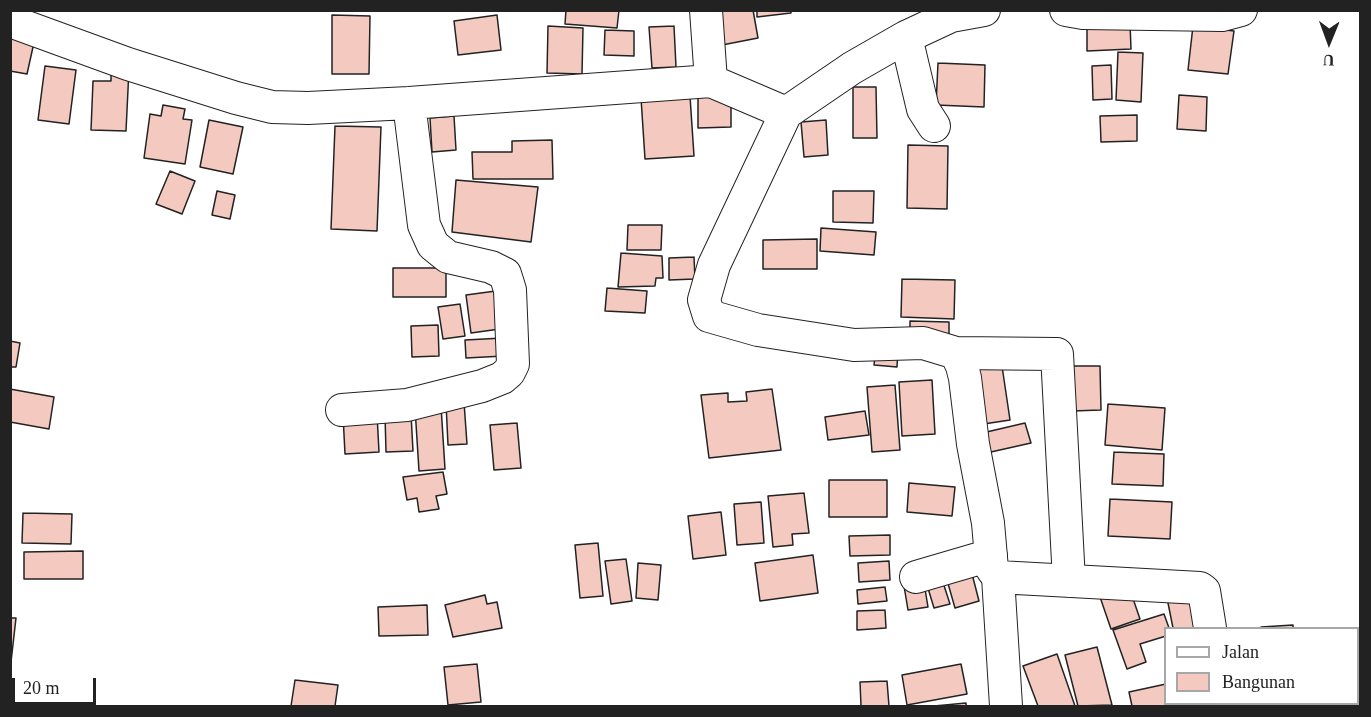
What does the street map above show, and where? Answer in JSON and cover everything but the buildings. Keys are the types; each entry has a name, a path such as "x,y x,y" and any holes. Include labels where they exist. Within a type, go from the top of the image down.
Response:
{"street":[{"path":"706,10 711,81"},
{"path":"984,10 951,16 906,37 852,68 786,113 714,265 704,300 709,316 758,330 843,343 923,343 956,353 1057,354 1069,581"},
{"path":"1066,10 1083,13 1222,15 1241,10"},
{"path":"10,21 128,64 272,107 308,108 409,103 711,81 786,113"},
{"path":"906,37 923,109 934,126"},
{"path":"342,410 408,405 482,386 502,378 513,364 510,290 505,274 491,267 448,257 433,245 424,225 409,103"},
{"path":"956,353 963,366 973,444 988,523 1006,706"},
{"path":"916,577 994,566 1069,581 1200,588 1204,591 1209,627"}]}
